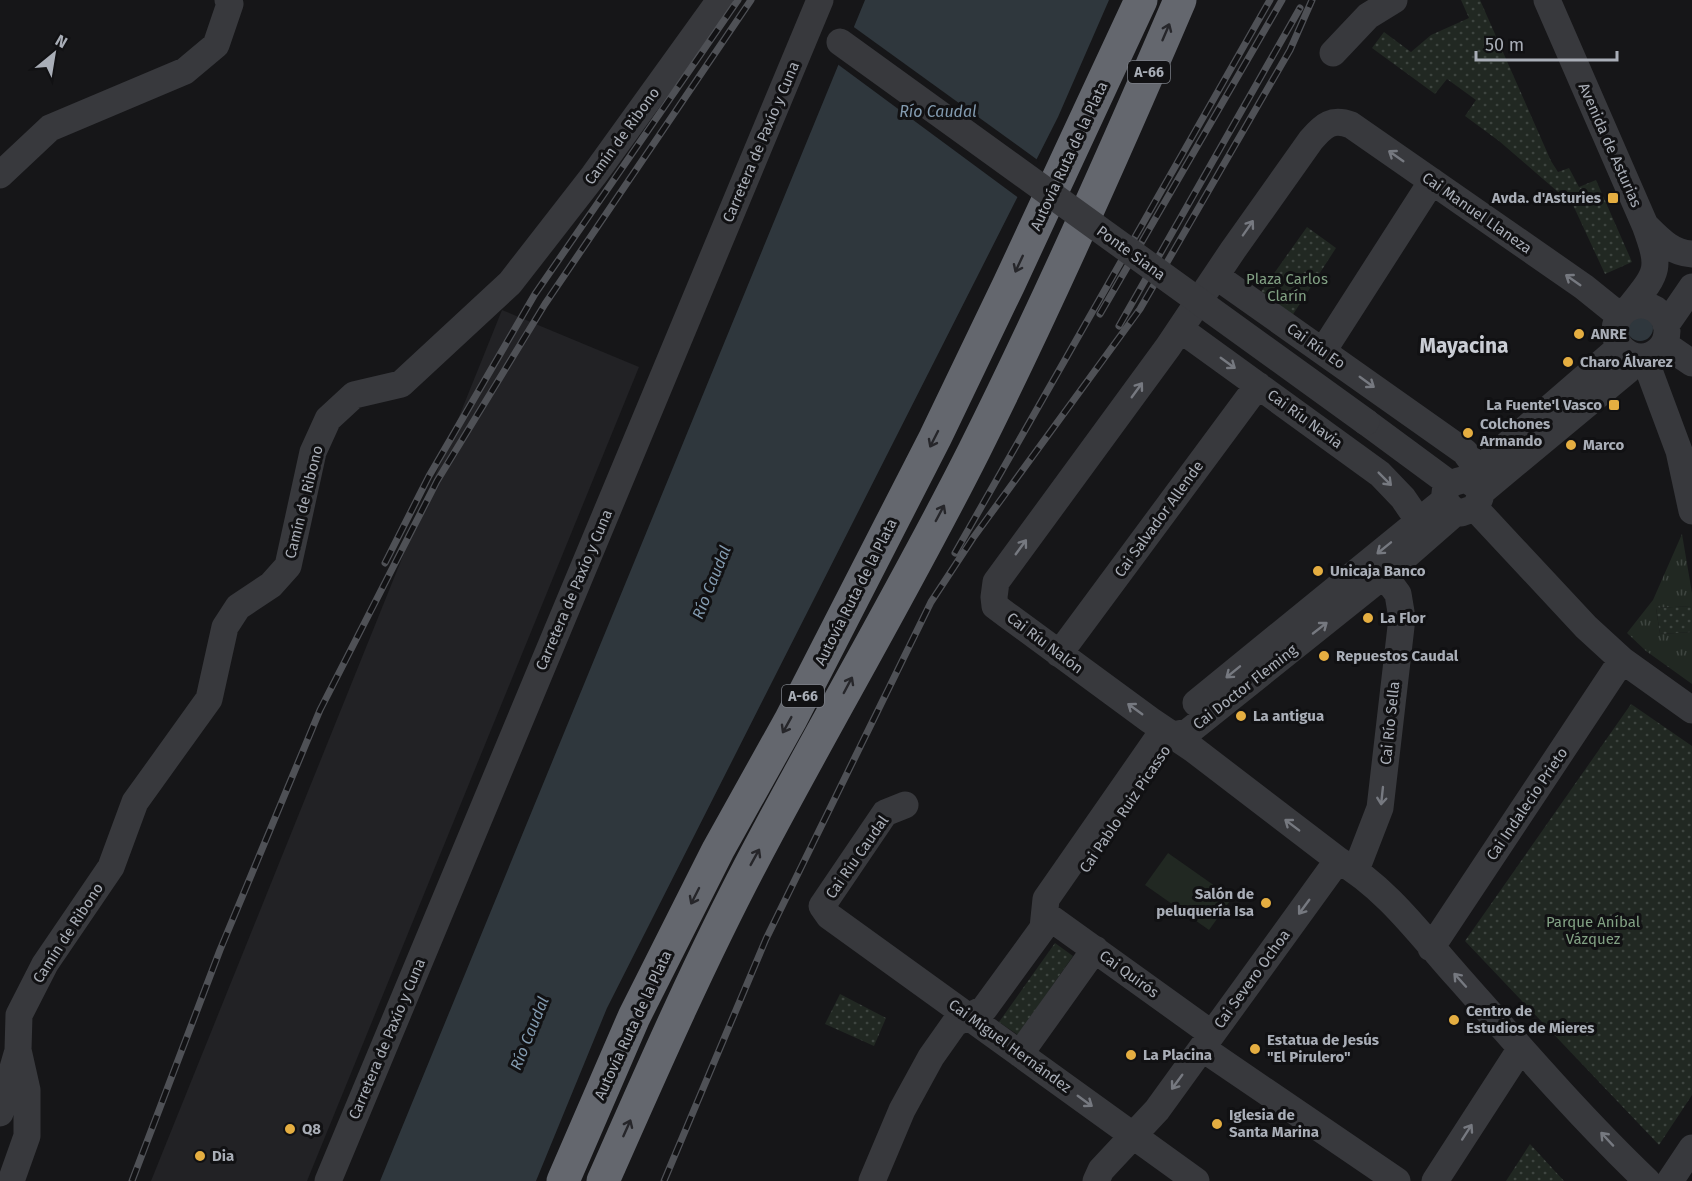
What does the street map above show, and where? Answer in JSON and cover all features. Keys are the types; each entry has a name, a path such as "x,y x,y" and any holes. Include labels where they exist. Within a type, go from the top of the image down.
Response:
{"highway":[{"name":"Autovía Ruta de la Plata","path":"563,1181 634,1017 718,850 791,718 935,438 1141,0"},
{"name":"A-66","path":"603,1181 676,1018 750,865 977,443 1047,300 1119,144 1180,0"}],"street":[{"path":"0,175 50,128 185,71 216,45 230,4 228,0"},
{"name":"Camín de Ribono","path":"18,1050 19,1015 45,964 111,867 135,802 209,699 225,627 238,607 271,585 288,566 313,452 328,418 354,395 401,384 510,283 594,175 720,0"},
{"path":"1333,53 1368,16 1394,0"},
{"name":"Avenida de Asturias","path":"1546,0 1656,254 1655,271 1650,281 1625,312"},
{"name":"Ponte Siana","path":"815,11 840,42 1464,492"},
{"name":"Carretera de Paxío y Cuna","path":"328,1181 815,11"},
{"name":"Cai Manuel Llaneza","path":"1216,276 1311,140 1330,123 1341,122 1352,125 1584,288 1625,312"},
{"path":"1323,351 1432,181"},
{"name":"Avenida de Asturias","path":"1645,225 1666,245 1681,253 1692,254"},
{"path":"1180,329 1216,276"},
{"name":"Cai Ríu Eo","path":"1216,276 1465,452 1464,492"},
{"name":"Cai Doctor Fleming","path":"1464,492 1384,575 1188,732 1172,736 1176,722 1186,711 1418,520 1464,492 1647,346 1692,286"},
{"path":"1692,363 1647,346 1614,331 1625,312 1645,305 1659,312 1647,346 1679,452 1692,511"},
{"name":"Cai Ríu Navia","path":"1180,329 1380,474 1403,498 1418,520"},
{"name":"Cai Ríu Nalón","path":"1180,329 996,582 995,606 1193,749 1386,896 1521,1048 1647,1181"},
{"name":"Cai Salvador Allende","path":"1059,654 1258,385"},
{"path":"1464,492 1586,627 1622,660 1692,710"},
{"name":"Cai Río Sella","path":"1347,865 1380,808 1402,618 1398,594 1384,575"},
{"name":"Cai Indalecio Prieto","path":"1431,948 1622,660"},
{"name":"Cai Pablo Ruiz Picasso","path":"1045,914 1046,899 1158,738 1172,736"},
{"name":"Cai Ríu Caudal","path":"829,916 822,906 885,813 905,805"},
{"name":"Cai Severo Ochoa","path":"1096,1181 1101,1170 1157,1110 1207,1041 1347,865"},
{"path":"886,1181 931,1088 968,1032 971,1001 1031,920 1045,914"},
{"name":"Cai Quirós","path":"1045,914 1095,949 1207,1041 1397,1181"},
{"name":"Cai Miguel Hernández","path":"829,916 1193,1179"},
{"path":"1020,1054 1095,949"},
{"path":"872,1181 903,1110 931,1057 955,1023 970,1016"},
{"path":"1435,1181 1521,1048"},
{"path":"0,1113 18,1050"},
{"path":"11,1181 27,1136 27,1090 18,1050"},
{"path":"1670,1181 1692,1148"}],"shaded area":[{"path":"502,310 639,367 307,1181 151,1181"}],"green space":[{"path":"1461,0 1480,0 1551,161 1558,172 1569,168 1579,187 1596,180 1632,262 1605,274 1573,205 1499,141 1465,116 1476,100 1447,79 1435,94 1372,48 1384,32 1411,52 1431,35 1469,18"},
{"name":"Plaza Carlos Clarín","path":"1307,227 1336,248 1292,316 1260,293"},
{"path":"1682,534 1692,606 1656,608 1660,634 1692,632 1692,684 1646,651 1627,633 1653,600"},
{"path":"1692,606 1692,632 1660,634 1656,608"},
{"name":"Parque Aníbal Vázquez","path":"1631,704 1692,746 1692,1095 1659,1145 1465,941"},
{"path":"1168,853 1232,898 1209,930 1145,885"},
{"path":"1055,943 1073,956 1018,1035 999,1022"},
{"path":"840,994 886,1018 874,1046 825,1024"},
{"path":"1530,1144 1564,1181 1506,1181"}],"water":[{"name":"Río Caudal","path":"865,0 1109,0 1058,117 607,1008 536,1181 380,1181"},
{"path":"1640,315 1649,319 1653,328 1649,337 1640,341 1631,337 1627,328 1631,319"}],"pier":[{"path":"851,25 1039,161 1020,199 836,63"}],"railway":[{"path":"385,563 429,476 535,294 738,0"},
{"path":"132,1181 220,950 320,710 437,481 545,304 751,0"},
{"path":"955,553 1270,0"},
{"path":"1100,314 1282,0"},
{"path":"664,1181 766,939 931,602 973,538 1140,309 1290,50 1312,0"},
{"path":"1119,326 1300,8"}],"place":[{"name":"Avda. d'Asturies","path":"1613,198"},
{"name":"ANRE","path":"1579,334"},
{"name":"Charo Álvarez","path":"1568,362"},
{"name":"La Fuente'l Vasco","path":"1614,405"},
{"name":"Colchones Armando","path":"1468,433"},
{"name":"Marco","path":"1571,445"},
{"name":"Unicaja Banco","path":"1318,571"},
{"name":"La Flor","path":"1368,618"},
{"name":"Repuestos Caudal","path":"1324,656"},
{"name":"La antigua","path":"1241,716"},
{"name":"Salón de peluquería Isa","path":"1266,903"},
{"name":"Centro de Estudios de Mieres","path":"1454,1020"},
{"name":"Estatua de Jesús \"El Pirulero\"","path":"1255,1049"},
{"name":"La Placina","path":"1131,1055"},
{"name":"Iglesia de Santa Marina","path":"1217,1124"},
{"name":"Q8","path":"290,1129"},
{"name":"Dia","path":"200,1156"}],"district":[{"name":"Mayacina","path":"1464,346"}]}
